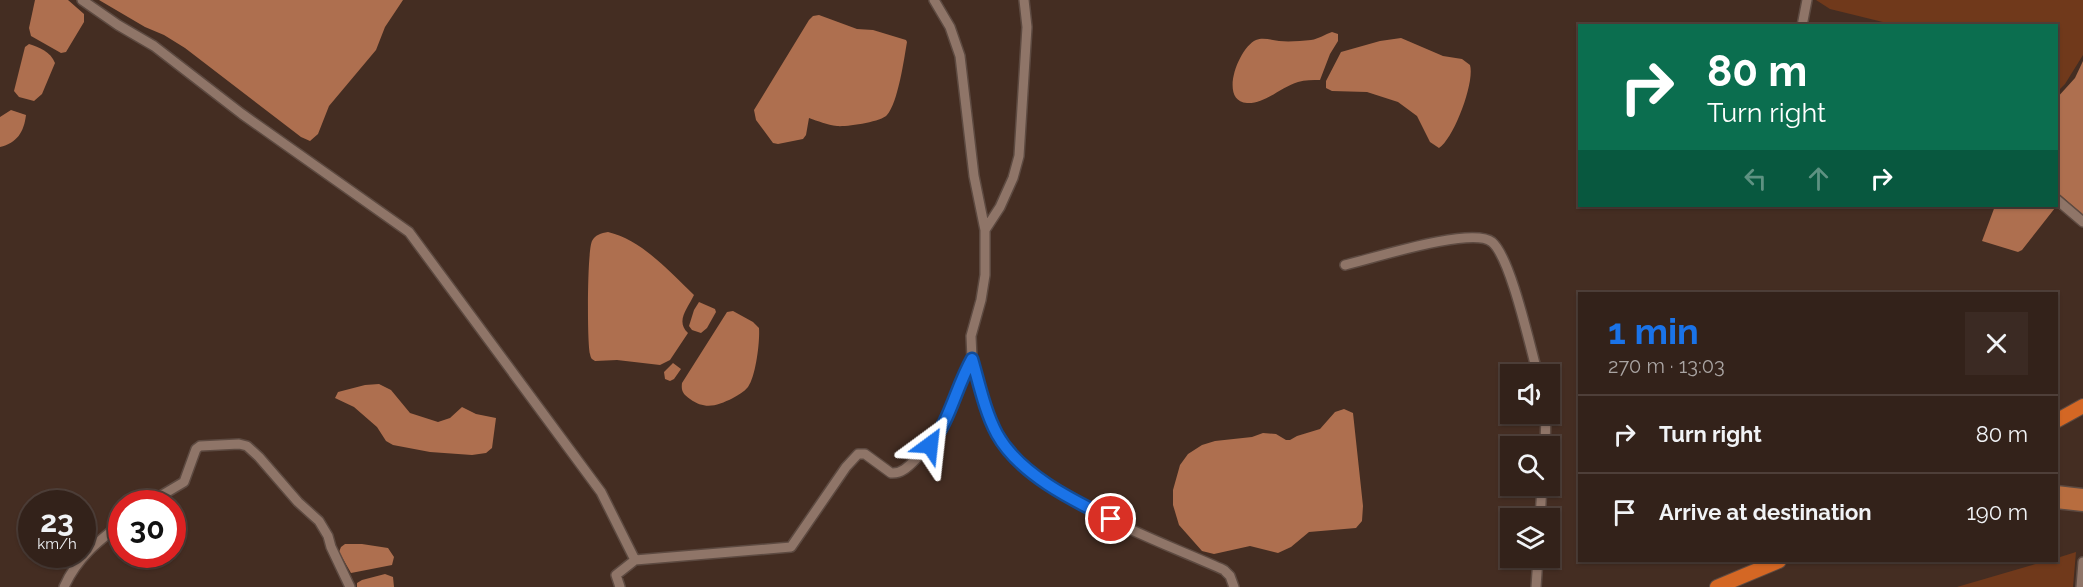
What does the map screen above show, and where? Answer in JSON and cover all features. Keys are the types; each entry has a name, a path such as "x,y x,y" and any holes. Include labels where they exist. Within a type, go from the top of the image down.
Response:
{"highway":[{"path":"2058,420 2083,406"},
{"path":"1717,587 1777,562"}],"main road":[{"path":"2058,492 2083,495"},
{"path":"2058,502 2083,505"}],"street":[{"path":"82,0 154,46 242,114 409,232 601,492 635,560"},
{"path":"934,0 950,27 960,56 974,176 985,230 986,275 971,336 972,359 997,434 1026,467 1069,499 1224,570 1230,576 1234,587"},
{"path":"985,230 1005,197 1019,156 1027,27 1024,0"},
{"path":"1802,24 1807,0"},
{"path":"2058,201 2083,222"},
{"path":"1345,265 1453,238 1486,238 1496,246 1510,274 1535,364"},
{"path":"620,587 616,575 635,560 790,548 846,467 858,454 865,454 891,473 896,474 909,466 930,445 941,428 972,359"},
{"path":"171,490 184,482 199,447 234,444 247,446 267,464 298,502 320,521 350,587"},
{"path":"64,587 82,557 108,533"},
{"path":"2081,587 2083,562"},
{"path":"1536,587 1537,568"}],"shaded area":[{"path":"35,0 68,0 84,14 84,22 66,52 61,53 31,36 29,28"},
{"path":"99,0 403,0 385,27 376,50 329,106 318,134 310,141 301,137 185,48"},
{"path":"1816,0 2083,0 2083,55 2058,91 2058,24 1891,24 1830,9"},
{"path":"819,15 857,29 873,30 906,40 894,101 887,115 878,120 837,126 809,118 803,139 773,143 756,120 754,110 809,20"},
{"path":"1332,32 1338,34 1338,41 1330,54 1320,80 1298,82 1254,103 1238,100 1234,93 1234,73 1243,53 1256,40 1311,40"},
{"path":"1401,38 1443,56 1462,59 1470,65 1469,84 1462,109 1451,133 1439,148 1430,142 1417,116 1398,102 1367,92 1332,91 1326,88 1326,81 1341,52 1380,41"},
{"path":"29,44 48,53 55,63 42,94 34,101 19,97 14,91 25,47"},
{"path":"2083,61 2083,215 2058,193 2058,97 2075,78"},
{"path":"11,110 26,115 23,127 15,140 0,147 0,117"},
{"path":"1995,207 2055,208 2018,252 1982,241"},
{"path":"608,232 644,249 694,295 683,319 684,328 688,333 670,360 660,365 617,360 595,361 591,357 588,315 590,248 595,237"},
{"path":"699,302 715,309 716,312 707,328 701,333 692,330 689,326"},
{"path":"733,311 759,328 758,349 751,382 743,392 733,398 716,405 701,405 684,394 682,383 727,312"},
{"path":"673,363 681,369 670,381 665,379 664,372"},
{"path":"379,384 391,390 410,413 438,422 450,418 462,407 476,414 496,418 492,448 486,453 472,455 430,452 393,445 386,441 377,427 354,407 335,398 338,392"},
{"path":"1344,409 1353,413 1363,506 1362,521 1356,528 1309,532 1291,547 1278,553 1250,546 1214,554 1202,551 1179,525 1173,505 1173,490 1180,465 1188,454 1202,445 1215,441 1252,437 1263,433 1276,434 1290,440 1320,429 1335,412"},
{"path":"345,544 388,548 394,557 392,565 351,573 339,552"},
{"path":"2076,552 2073,587 1957,587 2043,562 2058,562 2058,558"},
{"path":"385,574 393,577 394,587 357,587 357,583 362,580"}],"route":[{"path":"930,445 941,428 972,359 994,427 1007,448 1026,467 1054,489 1069,499 1111,519"}]}
